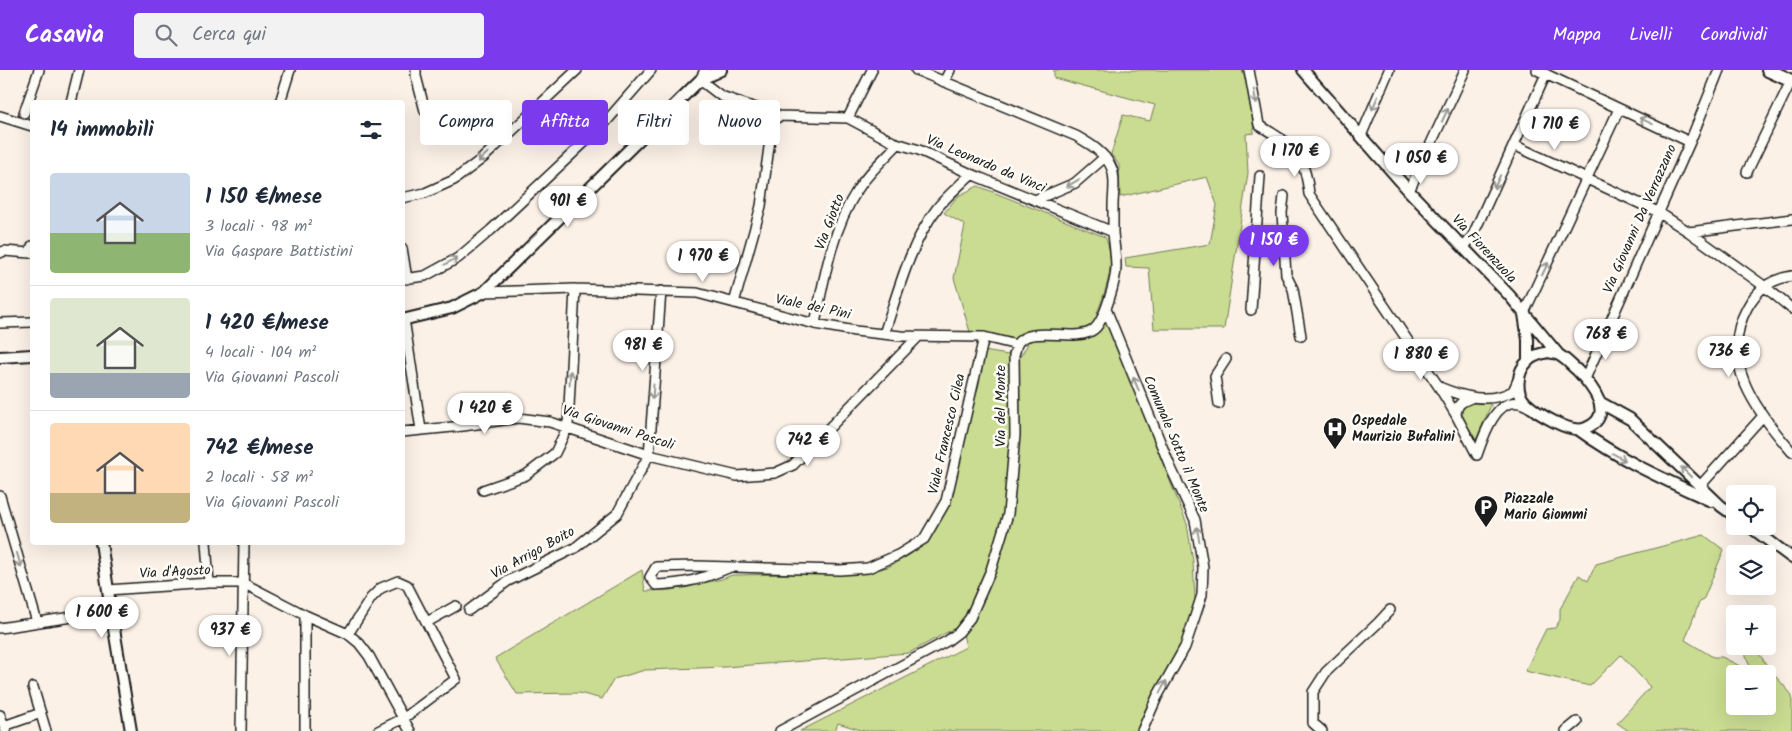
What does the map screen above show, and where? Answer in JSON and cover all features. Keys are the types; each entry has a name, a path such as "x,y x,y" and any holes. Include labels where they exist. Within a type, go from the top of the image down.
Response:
{"main road":[{"path":"1768,70 1791,81"}],"street":[{"path":"22,118 39,70"},
{"path":"72,100 79,70"},
{"path":"281,99 290,70"},
{"path":"416,70 422,100"},
{"path":"405,197 424,194 454,180 483,158 577,70"},
{"path":"405,279 425,276 458,258 491,230 604,124 651,70"},
{"path":"405,320 452,308 484,292 700,80 705,70"},
{"path":"700,80 721,70"},
{"path":"780,116 848,118 872,70"},
{"path":"916,70 1076,136 1105,157 1112,168 1114,177 1113,232 1116,269 1106,309 1098,326 1088,333 1029,337 1017,345"},
{"path":"944,82 950,70"},
{"path":"1249,70 1259,125 1282,139 1297,152 1307,176 1309,194 1439,387 1477,455 1498,398"},
{"name":"Via Fiorenzuola","path":"1303,70 1410,191 1524,313 1558,354"},
{"path":"1361,136 1389,70"},
{"path":"1410,191 1465,70"},
{"path":"1537,70 1690,142"},
{"name":"Via Giovanni Da Verrazzano","path":"1585,379 1690,142 1719,70"},
{"path":"1464,247 1472,237 1546,74"},
{"path":"700,80 721,96 733,100"},
{"path":"1748,172 1791,81"},
{"path":"1528,361 1528,340 1524,313 1620,109"},
{"path":"0,116 22,118 30,124"},
{"name":"Via Leonardo da Vinci","path":"848,118 898,144 919,150 971,174 1113,232"},
{"name":"Via Giotto","path":"814,324 824,278 838,231 851,201 868,175 898,144"},
{"path":"734,303 761,206 769,145"},
{"path":"1514,145 1658,212 1753,278 1792,309"},
{"path":"1035,200 1075,183 1105,157"},
{"path":"884,334 903,278 927,224 949,194 971,174"},
{"path":"1251,310 1260,176"},
{"path":"1284,196 1282,213 1286,275 1293,289 1301,336"},
{"path":"1689,232 1792,218"},
{"path":"0,253 4,251 30,252"},
{"path":"1792,276 1766,288 1743,314 1736,346 1739,372 1763,416 1792,452"},
{"path":"482,490 526,475 555,453 568,426 575,289"},
{"name":"Viale dei Pini","path":"484,292 575,289 697,293 814,324 918,337 984,337 1017,345"},
{"name":"Via Arrigo Boito","path":"468,610 508,580 575,548 617,514 649,455 661,291"},
{"name":"Comunale Sotto il Monte","path":"1106,309 1170,466 1195,520 1203,567 1202,595 1195,621 1185,647 1157,696 1142,731"},
{"path":"0,323 30,322"},
{"name":"Via Giovanni Pascoli","path":"405,432 518,418 568,426 649,455 737,476 775,473 793,465 918,337"},
{"name":"Viale Francesco Cilea","path":"728,568 698,580 676,585 656,585 650,576 656,567 695,566 840,570 868,568 898,555 924,539 946,501 984,337"},
{"name":"Via del Monte","path":"780,731 947,641 959,632 970,618 991,570 1008,514 1016,435 1014,355 1017,345"},
{"path":"405,350 406,365 420,430"},
{"path":"1439,387 1471,398 1498,398 1513,391 1523,367 1528,361 1548,352 1558,354 1585,379 1597,394 1601,403 1598,419 1592,425 1579,430 1570,429 1520,403 1511,403 1504,407 1488,424"},
{"path":"0,357 30,354"},
{"path":"1219,404 1215,376 1226,359"},
{"path":"1518,380 1519,392 1524,402 1535,410"},
{"path":"1456,415 1457,407 1461,402 1471,398"},
{"path":"1601,403 1630,419 1726,510"},
{"path":"1700,486 1763,416"},
{"path":"1579,430 1602,447 1628,462 1721,506"},
{"path":"0,496 37,622"},
{"path":"1761,535 1792,558"},
{"path":"101,545 110,611 131,731"},
{"path":"206,545 209,583"},
{"path":"241,731 244,545"},
{"path":"348,634 371,598 380,588 398,581 407,585 456,679 404,718 378,731"},
{"name":"Via d'Agosto","path":"108,590 209,583 244,583"},
{"path":"244,583 305,615 348,634 359,643 369,656 410,731"},
{"path":"427,622 456,606"},
{"path":"1322,731 1313,723 1313,692 1326,672 1390,610"},
{"path":"0,628 110,611"},
{"path":"305,615 305,731"},
{"path":"33,687 46,731"},
{"path":"0,715 5,729 41,714"},
{"path":"1566,731 1577,722"}],"green space":[{"path":"1054,70 1242,70 1250,95 1254,133 1246,134 1248,173 1224,329 1154,329 1149,268 1126,267 1125,258 1210,244 1217,205 1207,177 1120,197 1119,165 1111,154 1123,115 1150,121 1155,105 1054,78"},
{"path":"978,186 1105,237 1109,246 1111,259 1109,275 1097,313 1106,319 1187,524 1193,561 1195,599 1184,638 1144,712 1138,731 864,731 838,723 835,731 800,731 966,647 963,634 953,629 909,653 725,667 645,670 614,679 602,699 579,693 517,694 495,658 642,570 645,591 671,590 732,575 865,573 888,567 911,554 930,538 949,501 984,351 1020,357 1028,344 984,333 970,332 954,278 965,225 944,213 958,196"},
{"path":"1466,403 1488,403 1491,405 1476,440 1464,420 1460,408"},
{"path":"1704,535 1724,550 1704,598 1699,603 1685,640 1713,657 1722,657 1738,665 1726,665 1726,715 1776,715 1776,677 1792,695 1792,731 1629,731 1617,723 1650,687 1621,655 1590,686 1525,671 1546,629 1555,628 1560,620 1560,609 1579,575 1588,581 1596,564"},
{"path":"1746,655 1760,655 1767,665 1749,665"}],"place":[{"name":"Ospedale Maurizio Bufalini","path":"1335,450"},
{"name":"Piazzale Mario Giommi","path":"1486,528"}]}
